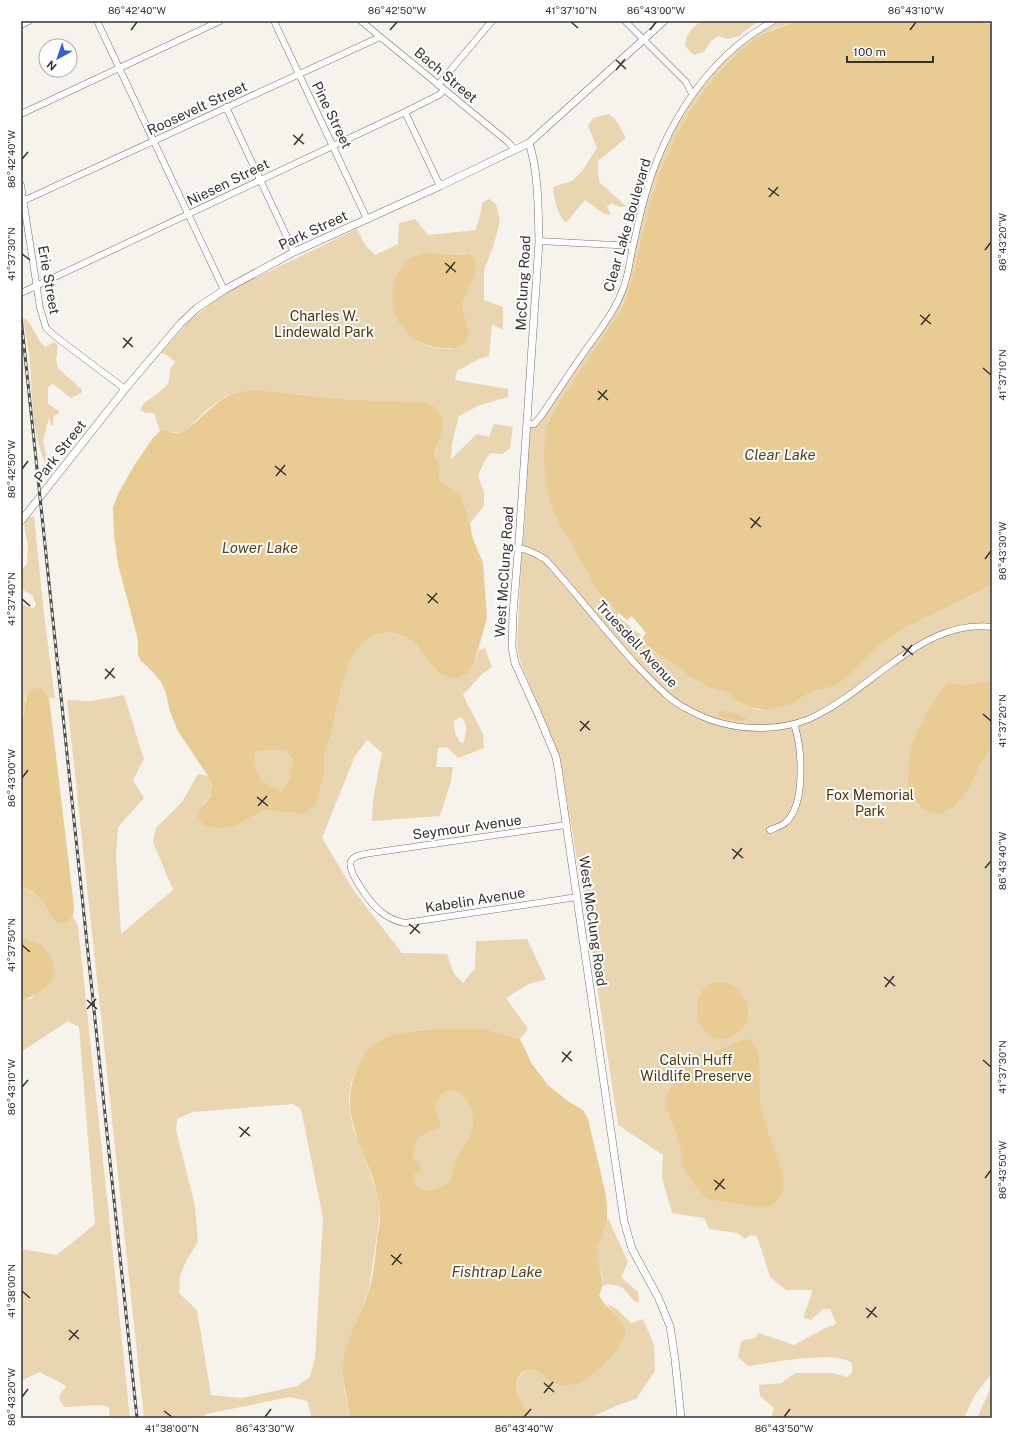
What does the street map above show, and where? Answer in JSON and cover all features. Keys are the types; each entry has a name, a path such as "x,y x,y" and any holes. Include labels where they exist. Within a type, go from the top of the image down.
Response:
{"street":[{"path":"21,25 29,21"},
{"path":"97,21 224,290"},
{"path":"21,114 220,21"},
{"name":"Pine Street","path":"274,21 367,219"},
{"name":"Bach Street","path":"361,21 511,144 514,149"},
{"path":"438,85 485,25 492,21"},
{"path":"625,21 686,82 692,94"},
{"name":"Park Street","path":"21,521 125,390 181,323 197,308 224,290 294,252 440,186 529,143 664,21"},
{"name":"Clear Lake Boulevard","path":"527,424 534,424 541,416 612,310 623,288 646,194 656,162 692,94 717,64 736,46 753,33 773,21"},
{"name":"Roosevelt Street","path":"24,201 380,37"},
{"path":"686,82 699,85"},
{"name":"Niesen Street","path":"21,293 188,216 261,179 406,112 440,95 444,90"},
{"path":"226,107 294,252"},
{"path":"406,112 440,186"},
{"name":"McClung Road","path":"527,424 539,241 535,176 529,143"},
{"name":"Erie Street","path":"21,185 36,287 46,328 125,390"},
{"path":"539,241 633,246"},
{"name":"West McClung Road","path":"527,424 513,614 512,647 516,663 556,757 624,1221 632,1249 665,1310 670,1326 681,1418"},
{"name":"Truesdell Avenue","path":"519,548 537,554 546,560 656,685 686,709 712,721 742,727 768,728 794,724 825,712 907,652 937,635 975,626 992,627"},
{"path":"770,830 786,822 796,805 799,794 800,749 794,724"},
{"name":"Seymour Avenue","path":"380,912 367,897 357,881 351,864 355,857 371,853 566,824"},
{"name":"Kabelin Avenue","path":"380,912 392,920 405,923 577,897"}],"green space":[{"path":"703,21 759,21 740,36 726,39 718,36 710,42 704,52 694,55 685,46 687,37 690,31"},
{"path":"777,21 797,21 773,29 668,155 655,188 643,229 631,284 620,311 550,419 545,444 545,475 561,526 590,577 608,604 646,633 642,639 648,647 690,677 708,687 726,692 749,707 760,710 793,704 816,690 833,687 846,679 877,648 901,630 992,585 992,1373 975,1395 964,1418 771,1418 774,1408 760,1396 759,1385 781,1383 795,1373 831,1373 848,1377 852,1372 852,1363 843,1359 817,1357 748,1366 738,1357 741,1341 755,1338 759,1333 794,1345 829,1326 833,1326 836,1323 830,1309 823,1309 811,1320 804,1318 812,1290 786,1290 770,1277 757,1236 750,1235 745,1239 738,1233 709,1229 704,1218 672,1213 662,1178 663,1155 618,1125 588,926 562,769 520,661 517,645 530,427 536,424 620,300 656,167 688,105 702,85 741,44"},
{"path":"609,114 616,120 626,138 598,161 600,183 626,206 620,207 611,203 607,207 611,215 603,213 585,200 566,223 556,206 553,187 572,181 583,170 597,148 588,126 593,118"},
{"name":"Charles W. Lindewald Park","path":"489,199 496,204 500,221 494,244 484,270 484,300 503,307 503,330 492,324 489,356 479,359 457,371 455,380 508,389 508,397 480,405 459,416 452,443 451,459 477,434 489,437 494,424 513,427 510,448 502,454 491,453 486,458 478,475 484,493 484,506 470,523 464,504 459,495 439,480 440,472 434,456 439,442 421,403 369,402 259,390 241,391 226,396 209,408 189,427 180,433 160,431 154,413 146,413 140,410 145,402 156,395 168,384 170,370 175,362 168,356 161,353 189,321 224,293 357,229 365,245 375,255 398,244 399,223 415,219 428,235 476,230 483,202","holes":["469,253 467,290 463,305 463,315 468,327 452,349 436,348 419,342 402,328 443,254 455,255"]},
{"path":"23,319 26,319 29,322 39,340 45,347 54,342 58,346 56,359 58,368 82,390 81,393 71,398 53,384 48,387 48,404 60,412 53,417 53,426 51,425 49,417 43,442 49,465 46,465 37,438 33,410 29,353"},
{"path":"34,516 44,614 55,699 49,697 44,691 25,698 25,707 21,721 21,605 34,608 36,604 32,595 21,589 21,570 27,564 28,547 24,525 28,518"},
{"path":"390,632 413,641 434,668 441,674 474,664 479,650 485,648 492,667 482,674 463,695 483,734 484,748 458,758 447,747 438,748 436,767 453,767 451,781 440,816 372,821 373,800 382,753 367,740 355,756 322,838 354,891 402,953 447,954 454,974 463,983 475,968 476,941 527,939 546,979 529,984 506,998 528,1029 520,1039 485,1029 437,1029 411,1031 363,1056 356,1070 351,1083 349,1098 351,1118 354,1131 378,1197 380,1214 369,1289 343,1362 344,1388 350,1418 312,1418 307,1401 290,1397 206,1414 202,1418 144,1418 67,700 91,701 124,695 144,759 133,780 144,798 118,827 116,856 121,934 173,890 153,842 156,828 182,802 198,774 208,776 212,789 212,792 203,805 237,825 264,810 304,814 316,805 324,775 325,749 330,738 343,682 349,664 356,650 366,640 376,634","holes":["461,717 464,720 466,727 463,744 457,736 454,728 454,721","293,1104 301,1109 323,1218 315,1359 310,1377 297,1386 242,1398 211,1395 197,1310 179,1293 180,1276 186,1261 198,1242 195,1206 176,1130 177,1119 193,1112"]},
{"path":"267,750 285,750 293,760 290,777 281,792 262,780 254,766 256,752"},
{"path":"21,885 25,886 40,899 55,921 67,923 73,916 78,926 130,1418 109,1418 109,1407 100,1405 64,1407 59,1398 62,1391 67,1386 39,1372 21,1381 21,1249 57,1255 95,1224 79,1027 68,1021 21,1052 21,1001 32,998 54,964 42,946 21,938"},
{"path":"448,1090 454,1091 465,1098 471,1110 473,1123 472,1129 467,1141 456,1159 452,1176 448,1182 436,1189 425,1190 418,1187 414,1181 414,1175 420,1172 414,1158 414,1150 416,1144 424,1134 434,1130 441,1124 435,1109 441,1096"},
{"path":"608,1218 628,1262 621,1277 638,1292 639,1301 637,1302 634,1301 622,1287 608,1284 603,1286 598,1261 598,1251 602,1233"},
{"path":"607,1304 617,1309 631,1323 643,1319 654,1345 655,1371 636,1399 618,1405 590,1418 530,1418 517,1389 519,1378 523,1373 530,1369 541,1373 558,1385 615,1314"},
{"path":"992,1387 992,1418 977,1418 990,1389"}],"water":[{"name":"Clear Lake","path":"797,21 970,21 992,24 992,585 901,630 877,648 846,679 833,687 816,690 793,704 766,710 749,707 726,692 708,687 690,677 648,647 641,635 617,616 619,613 599,592 554,513 546,481 544,448 545,437 550,419 620,311 631,281 643,230 658,181 667,157 690,111 721,71 749,44 755,39"},
{"path":"422,253 455,255 469,253 475,263 476,268 463,306 463,313 468,328 468,338 459,347 438,348 426,345 410,336 397,319 393,300 395,281 404,264 411,258"},
{"name":"Lower Lake","path":"259,390 349,400 426,403 437,410 442,421 442,433 434,456 440,467 439,480 459,494 464,504 473,539 483,563 487,618 474,664 468,673 457,678 441,674 434,668 413,641 404,637 390,632 376,634 366,640 356,650 349,664 343,682 330,738 325,749 324,775 316,805 304,814 264,810 237,825 217,828 204,826 198,817 199,812 211,795 212,785 208,776 178,731 170,712 166,693 161,682 141,661 138,655 138,640 118,564 114,535 113,507 118,494 135,464 153,438 160,431 179,433 195,423 226,397 238,392","holes":["267,750 285,750 293,760 290,777 281,792 262,780 254,766 256,752"]},
{"path":"992,681 993,727 990,748 969,787 956,804 948,810 939,813 930,812 920,806 910,794 908,787 910,753 920,726 936,698 947,683 967,685"},
{"path":"38,688 44,691 49,697 74,907 73,916 67,923 62,924 53,919 45,905 28,888 21,885 21,721 29,693 33,689"},
{"path":"720,711 737,714 746,718 746,720 737,721 720,717 718,715"},
{"path":"21,938 41,945 47,951 54,966 54,973 52,979 42,990 21,1001"},
{"path":"718,982 727,983 738,990 746,1001 748,1007 747,1020 744,1026 736,1034 720,1039 711,1036 704,1030 697,1011 698,1001 702,992 710,984"},
{"name":"Fishtrap Lake","path":"485,1029 520,1039 532,1064 548,1085 569,1102 583,1110 588,1119 605,1191 607,1206 607,1220 598,1247 598,1259 603,1284 599,1296 621,1320 625,1330 625,1336 609,1359 594,1373 579,1383 561,1385 550,1381 535,1370 526,1370 523,1372 517,1382 517,1388 521,1401 530,1418 350,1418 344,1385 344,1355 371,1284 380,1215 377,1194 354,1126 350,1109 350,1092 355,1073 363,1056 370,1048 378,1042 396,1035 406,1032 427,1030","holes":["448,1090 454,1091 465,1098 471,1110 473,1123 471,1133 456,1159 452,1176 448,1182 436,1189 425,1190 418,1187 414,1181 414,1175 420,1172 422,1168 414,1157 415,1146 421,1136 439,1129 441,1124 435,1109 441,1096"]},
{"path":"750,1039 759,1053 760,1105 783,1175 784,1187 780,1196 773,1205 760,1208 712,1200 705,1196 695,1186 684,1169 680,1145 666,1105 667,1096 678,1075 689,1060 701,1053 714,1052"}],"pier":[{"path":"619,613 627,620 632,616 646,633 642,639 646,644 645,645 640,639 641,635 617,616"}],"railway":[{"path":"21,317 137,1418"}],"park label":[{"name":"Fox Memorial Park","path":"870,804"},
{"name":"Calvin Huff Wildlife Preserve","path":"696,1068"}]}
